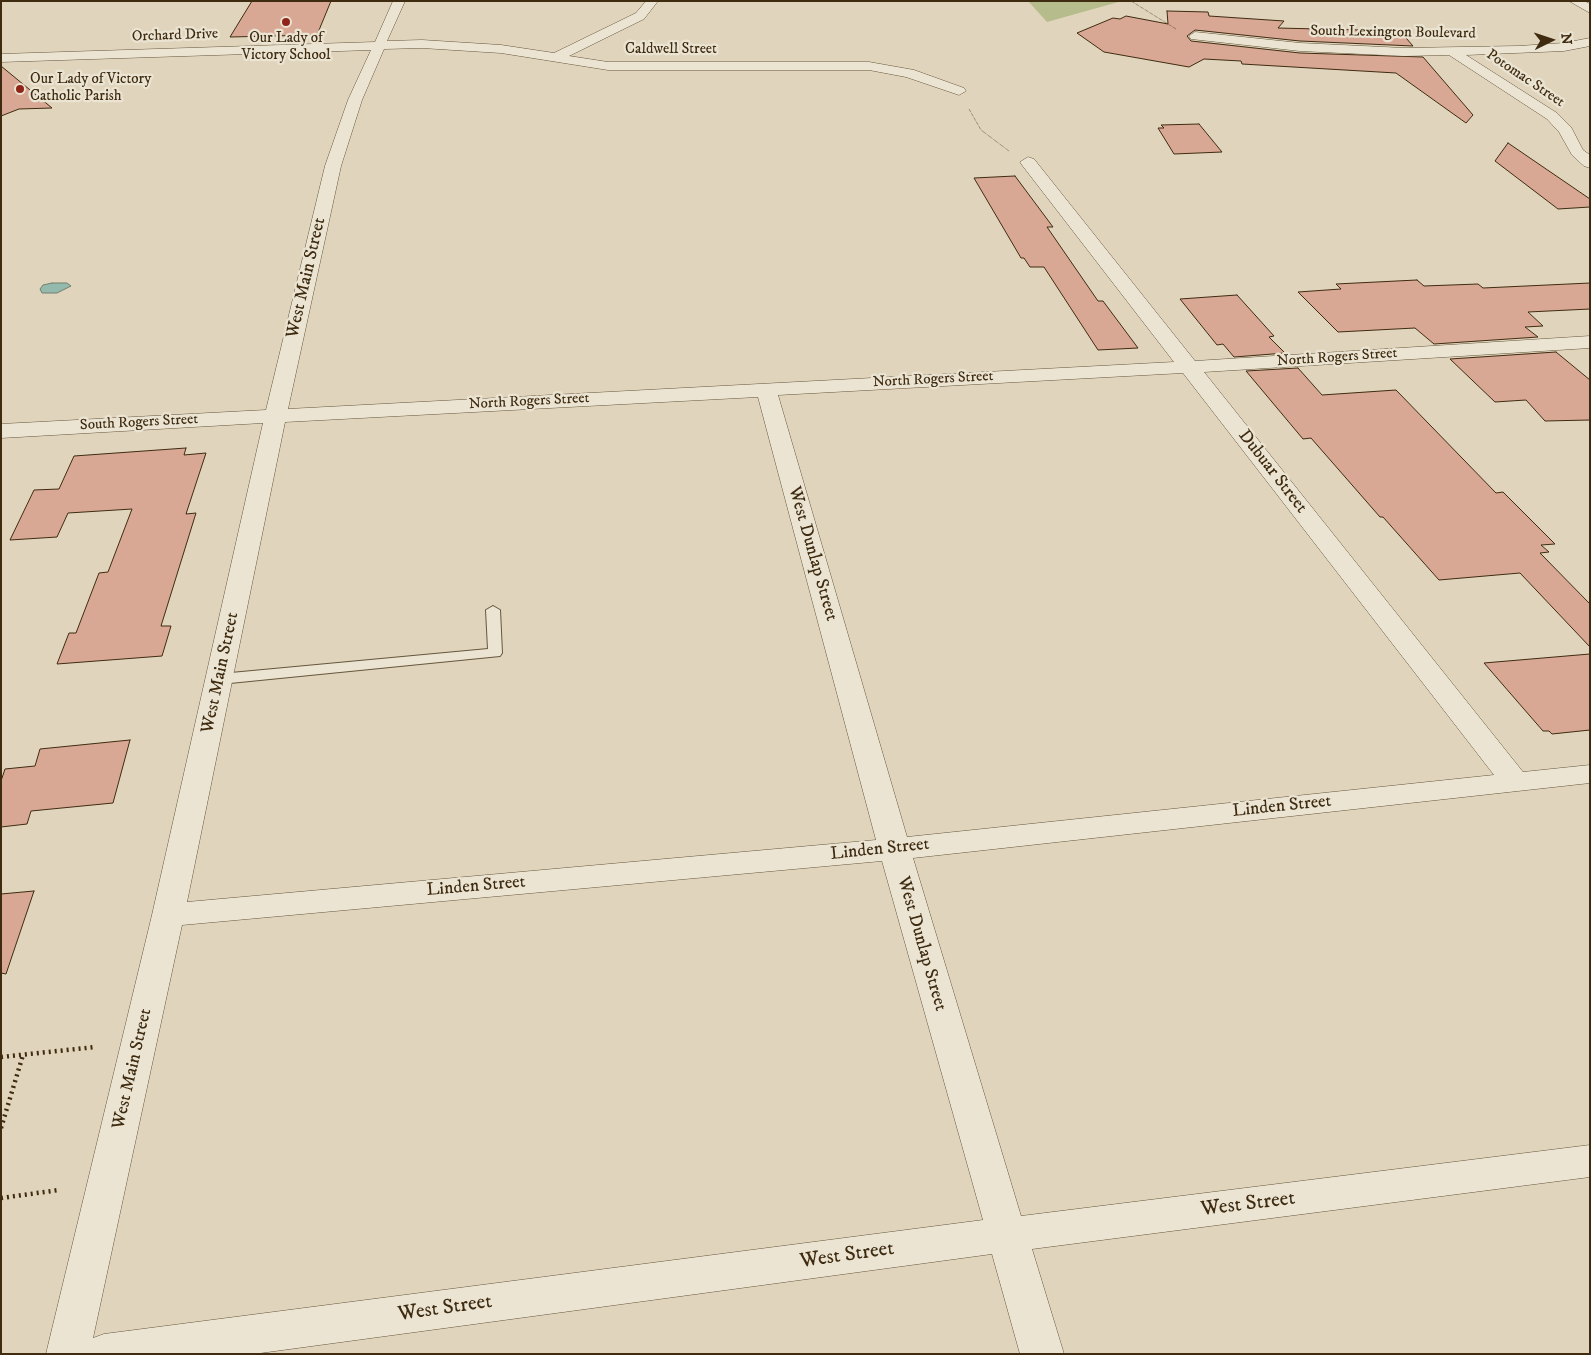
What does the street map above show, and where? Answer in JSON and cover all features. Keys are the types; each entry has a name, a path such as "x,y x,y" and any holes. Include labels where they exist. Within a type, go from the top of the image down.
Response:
{"street":[{"name":"West Main Street","path":"68,1354 168,915 276,415 340,142 355,100 399,1"},
{"path":"555,58 634,20 644,13 652,1"},
{"path":"1574,1 1590,9"},
{"name":"South Lexington Boulevard","path":"1196,36 1347,50 1454,52 1550,48 1590,42"},
{"name":"Orchard Drive","path":"1,58 380,46"},
{"name":"Caldwell Street","path":"380,46 476,47 588,64 643,67 818,64 868,66 909,73 959,92"},
{"name":"Potomac Street","path":"1454,52 1552,116 1566,130 1577,152 1590,163"},
{"name":"Dubuar Street","path":"1028,162 1516,782"},
{"name":"North Rogers Street","path":"276,415 1190,367 1590,342"},
{"name":"West Dunlap Street","path":"766,389 894,849 1042,1354"},
{"name":"South Rogers Street","path":"1,431 276,415"},
{"name":"Linden Street","path":"168,915 894,849 1590,774"},
{"name":"West Street","path":"104,1354 1006,1235 1590,1161"}],"lane":[{"path":"220,679 495,653 493,610"}],"path":[{"path":"1131,1 1170,26 1196,36"},
{"path":"959,92 981,130 1028,162"},
{"path":"1,1057 96,1047"},
{"path":"1,1128 23,1055"},
{"path":"1,1198 59,1190"}],"green space":[{"path":"1028,1 1122,1 1047,22"}],"water":[{"path":"67,283 71,286 57,293 42,293 40,289 43,285"}],"building":[{"path":"252,1 331,1 317,35 230,37"},
{"path":"1167,11 1208,12 1209,16 1284,21 1278,28 1400,31 1413,46 1300,41 1195,30 1187,36 1191,41 1300,53 1423,57 1473,115 1466,123 1396,73 1242,64 1241,61 1204,59 1189,67 1104,52 1077,33 1113,18 1120,19 1126,16 1168,24"},
{"path":"1,66 52,108 19,109 1,116"},
{"path":"1199,124 1222,152 1174,154 1158,128 1164,128 1161,125"},
{"path":"1508,143 1590,199 1590,207 1558,209 1495,161"},
{"path":"1015,176 1053,227 1047,227 1098,301 1103,301 1138,348 1098,350 1044,267 1030,267 1024,258 1021,258 974,178"},
{"path":"1417,280 1424,286 1478,284 1483,288 1590,283 1590,309 1528,312 1543,326 1525,327 1538,337 1434,344 1415,328 1338,332 1298,292 1341,289 1336,284"},
{"path":"1237,295 1274,336 1269,337 1285,353 1234,357 1223,344 1217,345 1180,299"},
{"path":"1556,352 1590,380 1590,420 1545,421 1526,400 1495,402 1450,359"},
{"path":"1298,368 1322,395 1396,390 1496,493 1503,492 1555,544 1541,545 1549,552 1540,553 1590,604 1590,647 1520,573 1439,580 1383,517 1380,517 1311,438 1303,439 1246,371"},
{"path":"186,448 184,455 206,453 186,514 196,513 161,626 171,626 162,656 57,664 69,633 76,633 99,573 108,572 132,509 68,513 57,537 10,540 34,490 59,489 74,456"},
{"path":"1590,654 1590,730 1552,734 1549,731 1543,731 1484,663"},
{"path":"130,740 113,803 31,811 27,824 1,827 1,781 5,769 35,766 40,749"},
{"path":"34,891 6,974 1,973 1,894"}],"place":[{"name":"Our Lady of Victory School","path":"286,22"},
{"name":"Our Lady of Victory Catholic Parish","path":"20,89"}]}
